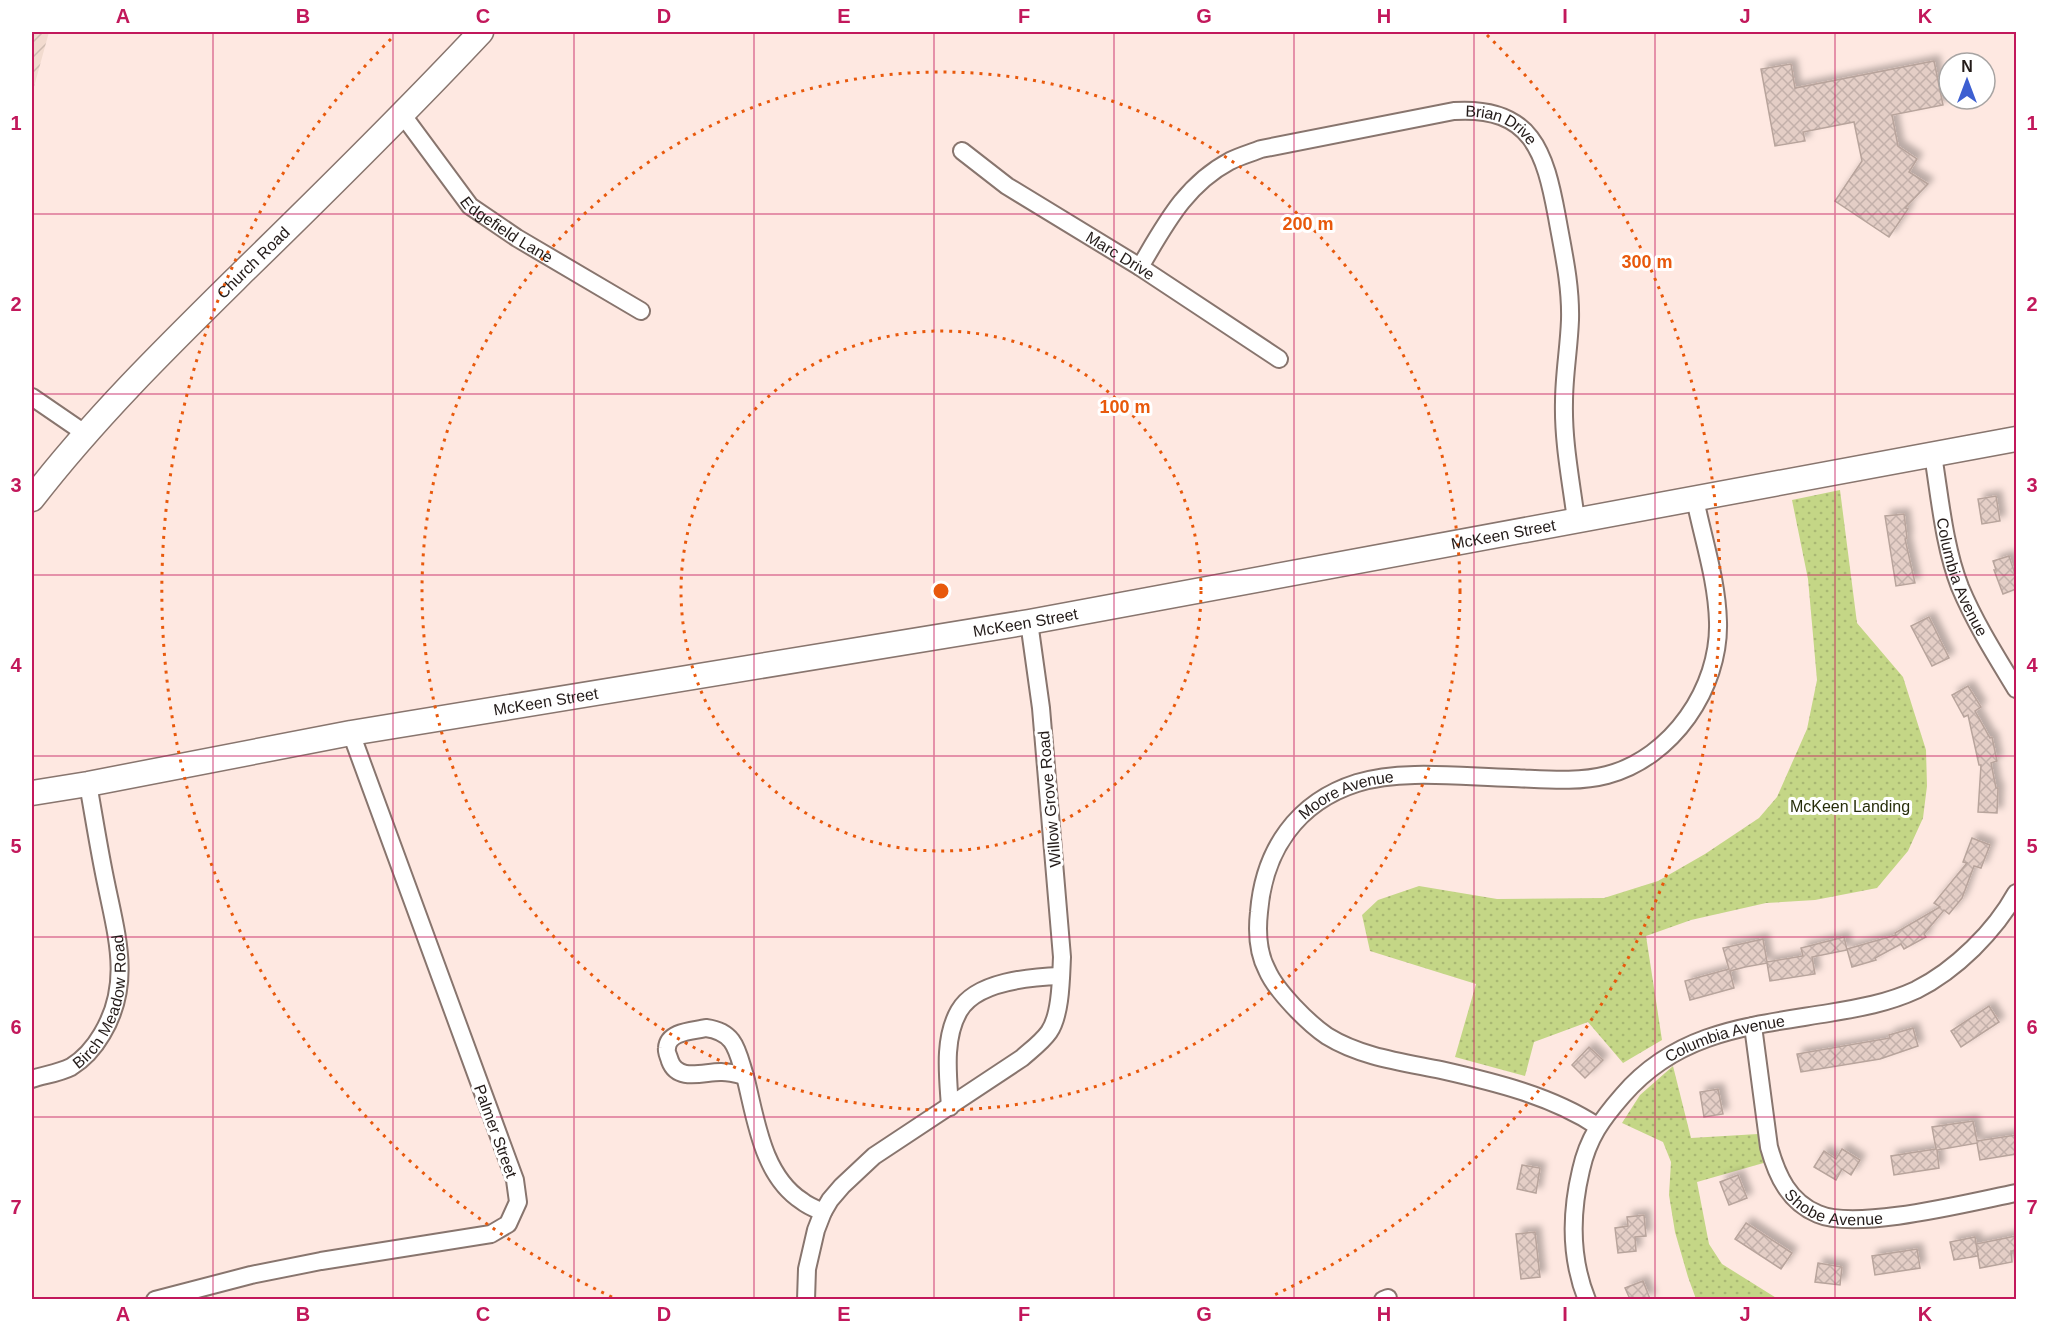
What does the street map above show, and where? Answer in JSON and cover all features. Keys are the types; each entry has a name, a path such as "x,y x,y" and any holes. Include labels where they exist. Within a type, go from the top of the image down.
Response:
{"street":[{"name":"Church Road","path":"32,498 86,434 169,345 402,114 481,32"},
{"name":"Brian Drive","path":"1140,267 1172,212 1183,198 1233,159 1262,149 1454,111 1483,111 1511,122 1524,131 1544,161 1550,179 1568,278 1570,319 1564,402 1566,444 1576,520"},
{"name":"Edgefield Lane","path":"402,114 470,206 517,238 641,311"},
{"name":"Marc Drive","path":"962,151 1006,186 1140,267 1279,359"},
{"path":"32,397 86,434"},
{"name":"McKeen Street","path":"32,794 351,733 1029,622 2016,439"},
{"name":"Columbia Avenue","path":"1933,455 1941,509 1959,585 1976,622 2016,689"},
{"name":"Moore Avenue","path":"1597,1126 1582,1116 1534,1096 1444,1071 1385,1059 1354,1049 1328,1036 1300,1013 1267,971 1257,925 1259,903 1269,862 1278,844 1290,828 1316,804 1345,787 1392,776 1588,778 1618,772 1632,766 1658,748 1682,724 1701,694 1710,677 1718,638 1716,598 1695,499"},
{"name":"Willow Grove Road","path":"806,1299 806,1280 811,1249 822,1212 842,1186 874,1156 1022,1058 1044,1039 1051,1029 1056,1012 1062,957 1041,708 1029,622"},
{"name":"Palmer Street","path":"156,1299 211,1293 250,1275 321,1261 491,1234 508,1224 518,1202 509,1161 466,1051 351,733"},
{"name":"Birch Meadow Road","path":"32,1079 71,1067 85,1056 98,1041 108,1024 118,995 121,964 88,784"},
{"name":"Columbia Avenue","path":"1587,1299 1575,1255 1573,1234 1576,1192 1584,1155 1597,1126 1639,1076 1693,1043 1733,1029 1872,1006 1918,989 1971,950 1996,924 2016,893"},
{"path":"950,1107 947,1070 949,1049 952,1029 960,1009 973,996 988,988 1038,977 1061,976"},
{"name":"Shobe Avenue","path":"1752,1026 1769,1147 1774,1165 1782,1183 1804,1207 1825,1216 1846,1221 1906,1214 2016,1193"},
{"path":"745,1076 723,1072 700,1075 678,1071 672,1066 667,1047 670,1039 678,1034 706,1028 715,1029 735,1043 745,1076 767,1156 776,1174 802,1202 822,1212"}],"shaded area":[{"path":"32,32 49,32 32,94"}],"green space":[{"name":"McKeen Landing","path":"1840,490 1857,623 1903,677 1926,750 1927,786 1923,818 1908,851 1877,888 1815,900 1766,903 1691,920 1646,936 1662,1040 1623,1063 1588,1022 1534,1042 1525,1076 1455,1057 1476,984 1370,951 1362,915 1378,900 1419,886 1497,899 1604,898 1658,881 1705,854 1759,818 1777,797 1807,729 1817,680 1808,579 1792,500"},
{"path":"1673,1066 1691,1138 1758,1134 1767,1162 1697,1182 1709,1244 1722,1264 1778,1299 1696,1299 1675,1232 1669,1195 1671,1162 1663,1142 1622,1123 1640,1095"}],"building":[{"path":"1934,61 1937,76 1937,106 1892,115 1898,146 1917,159 1909,172 1928,184 1905,208 1908,209 1889,237 1835,201 1862,161 1854,122 1803,132 1805,141 1775,146 1761,69 1791,64 1795,88"},
{"path":"1996,496 2000,521 1982,524 1978,499"},
{"path":"1904,514 1907,538 1905,539 1915,583 1896,586 1885,516"},
{"path":"2009,556 2016,577 2016,589 2003,594 1993,561"},
{"path":"1929,617 1949,658 1932,666 1911,626"},
{"path":"1968,686 1981,707 1975,711 1990,738 1992,737 1997,761 1991,763 1996,788 1998,788 1997,813 1978,812 1981,765 1979,765 1968,715 1964,717 1952,695"},
{"path":"1972,838 1990,845 1981,868 1974,866 1962,898 1949,914 1944,910 1924,934 1926,937 1904,949 1901,944 1875,958 1876,960 1852,967 1847,949 1896,935 1895,933 1940,907 1934,903 1967,863 1963,862"},
{"path":"1844,937 1847,950 1812,957 1815,974 1770,981 1767,963 1745,967 1730,971 1734,988 1690,1000 1685,981 1729,969 1723,948 1763,939 1767,962 1803,956 1801,948"},
{"path":"1989,1006 1999,1022 1961,1047 1951,1031"},
{"path":"1913,1028 1918,1046 1880,1059 1801,1072 1797,1054 1890,1038 1889,1035"},
{"path":"1589,1047 1603,1060 1585,1078 1572,1065"},
{"path":"1718,1089 1723,1114 1704,1117 1700,1092"},
{"path":"1973,1121 1977,1141 2016,1135 2016,1154 1980,1160 1977,1143 1937,1150 1939,1168 1894,1175 1891,1156 1936,1149 1932,1127"},
{"path":"1842,1149 1860,1160 1851,1175 1842,1169 1836,1180 1814,1167 1824,1151 1836,1159"},
{"path":"1522,1165 1540,1168 1536,1193 1517,1189"},
{"path":"1738,1175 1747,1198 1729,1205 1720,1182"},
{"path":"1644,1215 1646,1236 1635,1237 1636,1251 1618,1253 1615,1228 1628,1226 1627,1217"},
{"path":"1746,1223 1792,1253 1781,1269 1735,1239"},
{"path":"1535,1232 1540,1277 1521,1279 1516,1234"},
{"path":"2016,1236 2016,1251 2011,1251 2012,1262 1980,1268 1976,1244"},
{"path":"1975,1237 1978,1256 1954,1260 1950,1242"},
{"path":"1917,1249 1920,1268 1875,1275 1872,1256"},
{"path":"1818,1263 1842,1267 1840,1285 1815,1282"},
{"path":"1643,1281 1650,1299 1630,1299 1625,1288"}]}
